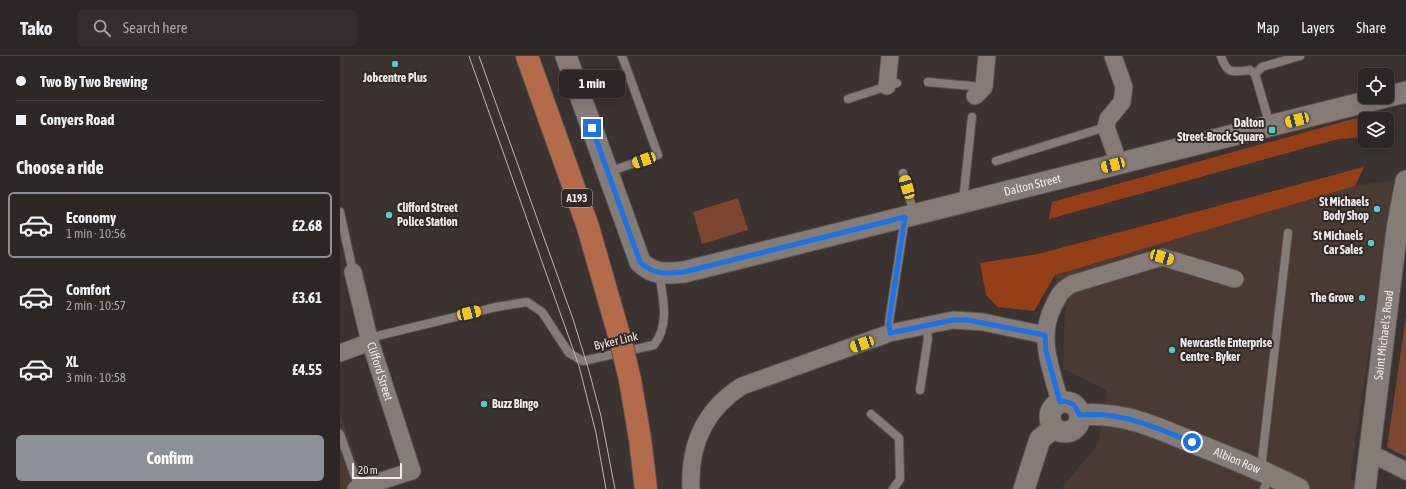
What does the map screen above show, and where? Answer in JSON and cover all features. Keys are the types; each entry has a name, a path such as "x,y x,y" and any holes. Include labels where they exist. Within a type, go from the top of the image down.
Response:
{"main road":[{"name":"A193","path":"527,56 588,227 621,342 630,380 640,439 646,489"}],"street":[{"path":"566,56 640,262 648,270 659,274"},
{"path":"890,56 892,85"},
{"path":"979,92 987,56"},
{"path":"1113,56 1124,87 1122,102 1108,119 1106,127 1119,164"},
{"name":"Dalton Street","path":"659,274 684,272 1406,92"},
{"name":"Saint Michael's Road","path":"1365,489 1368,452 1397,229 1406,182"},
{"path":"1060,402 1046,351 1045,335 1047,322 1061,290 1072,284 1162,257 1235,279"},
{"name":"Clifford Street","path":"353,272 369,340 412,470 364,488"},
{"path":"691,489 693,457 701,430 707,418 722,400 742,386 889,328 926,326 953,320 967,320 1045,335"},
{"path":"340,353 369,340"},
{"path":"1064,401 1073,404 1080,415 1078,424 1072,431 1062,432 1054,428 1051,423 1050,413 1052,408 1060,402 1064,401"},
{"name":"Albion Row","path":"1080,415 1100,413 1137,420 1265,477 1299,489"},
{"path":"1024,489 1030,466 1040,439 1054,428"},
{"path":"1368,452 1406,471"}],"lane":[{"path":"607,172 658,155 622,56"},
{"path":"1221,56 1227,69 1233,72 1250,70 1255,74 1270,126"},
{"path":"1255,74 1262,67 1300,56"},
{"path":"928,82 979,92"},
{"path":"848,99 892,85"},
{"path":"963,203 972,117"},
{"path":"996,161 1106,127"},
{"path":"889,328 902,238 909,216 903,173"},
{"name":"Clifford Street","path":"340,212 341,225 353,272"},
{"path":"1265,477 1288,233"},
{"name":"Byker Link","path":"369,340 496,307 527,302 542,312 569,353 583,361 654,345 662,333 664,322 659,274"},
{"path":"920,390 928,338 926,326"},
{"path":"871,414 899,438 900,479 893,489"},
{"path":"340,434 364,488"}],"shaded area":[{"path":"1358,119 1358,138 1338,139 1049,219 1052,202"},
{"path":"1364,167 1355,186 1055,275 1034,311 998,307 986,295 980,263 1038,254"},
{"path":"1394,180 1350,478 1361,489 1061,489 1098,444 1107,390 1063,369 1065,306 1054,275 1355,186"},
{"path":"738,198 748,230 702,244 693,212"},
{"path":"1406,316 1406,457 1387,447"},
{"path":"340,412 366,489 340,489"}],"tram line":[{"path":"469,56 579,366 596,433 606,489"},
{"path":"479,56 573,319 601,416 615,489"}],"place":[{"name":"Jobcentre Plus","path":"395,64"},
{"name":"Dalton Street-Brock Square","path":"1272,130"},
{"name":"St Michaels Body Shop","path":"1377,209"},
{"name":"Clifford Street Police Station","path":"389,215"},
{"name":"St Michaels Car Sales","path":"1371,243"},
{"name":"The Grove","path":"1362,298"},
{"name":"Newcastle Enterprise Centre - Byker","path":"1172,350"},
{"name":"Buzz Bingo","path":"484,404"}],"route":[{"path":"592,128 640,262 648,270 659,274 684,272 905,217 889,322 890,333 953,320 967,320 1045,335 1046,351 1060,402 1064,401 1073,404 1079,411 1080,415 1100,413 1137,420 1192,442"}]}
